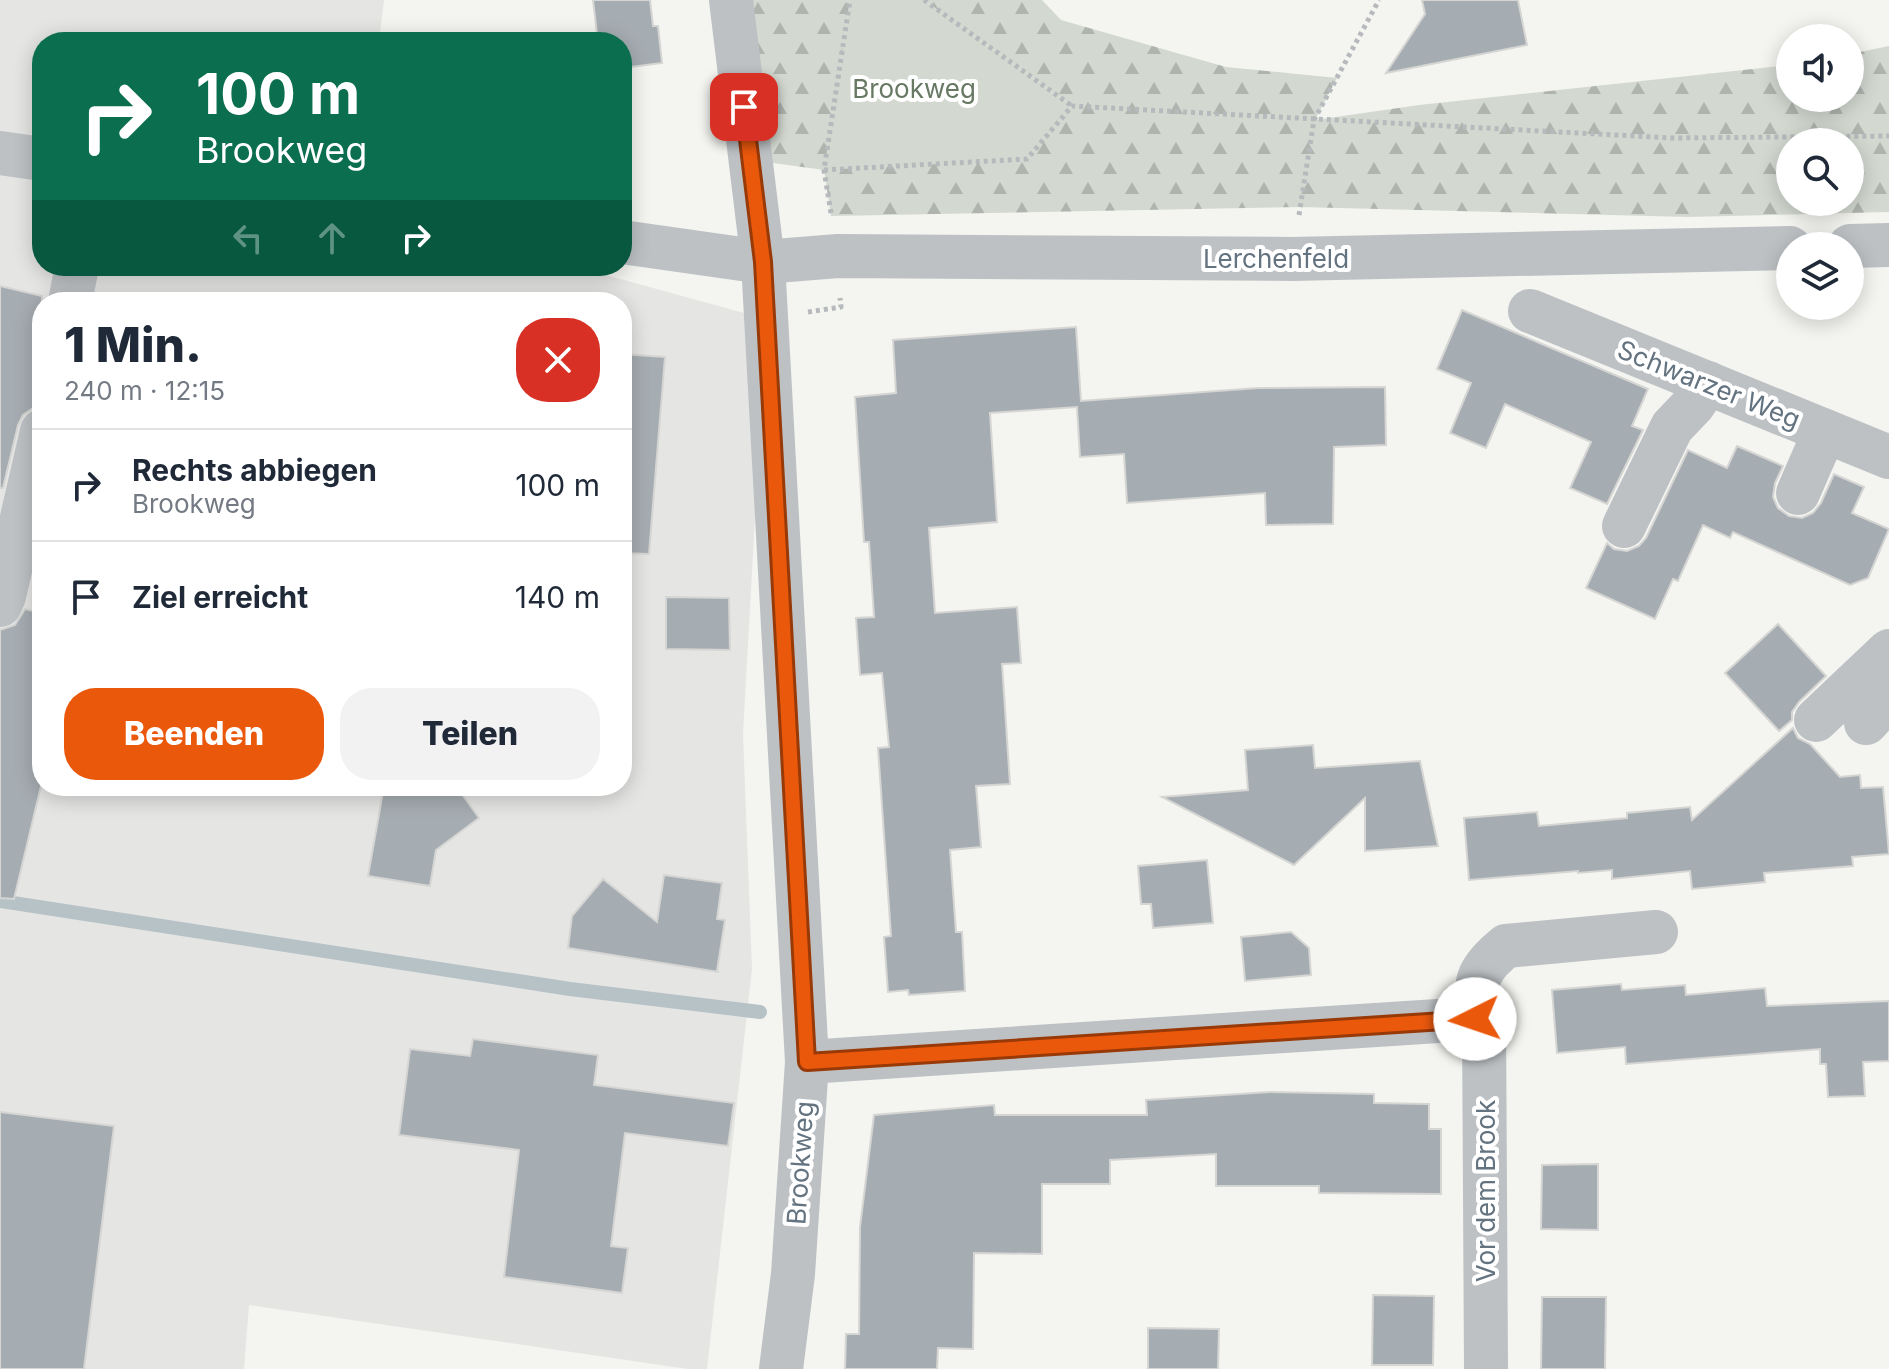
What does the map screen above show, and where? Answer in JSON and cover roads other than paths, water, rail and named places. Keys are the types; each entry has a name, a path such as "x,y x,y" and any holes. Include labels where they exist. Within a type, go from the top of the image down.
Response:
{"street":[{"name":"Brookweg","path":"731,0 763,262 807,1062 793,1274 781,1369"},
{"path":"0,153 32,158"},
{"name":"Lerchenfeld","path":"632,243 763,262 849,256 1292,259 1776,248"},
{"path":"1864,246 1889,245"},
{"name":"Schwarzer Weg","path":"1530,311 1889,457"},
{"path":"1624,526 1672,427 1708,383"},
{"path":"1798,493 1825,431"},
{"path":"0,605 32,474"},
{"path":"1816,720 1889,651"},
{"path":"807,1062 1475,1019 1477,980 1488,961 1506,946 1656,932"},
{"name":"Vor dem Brook","path":"1475,1019 1484,1018 1486,1369"}],"waterway":[{"path":"0,901 570,989 760,1012"}]}
